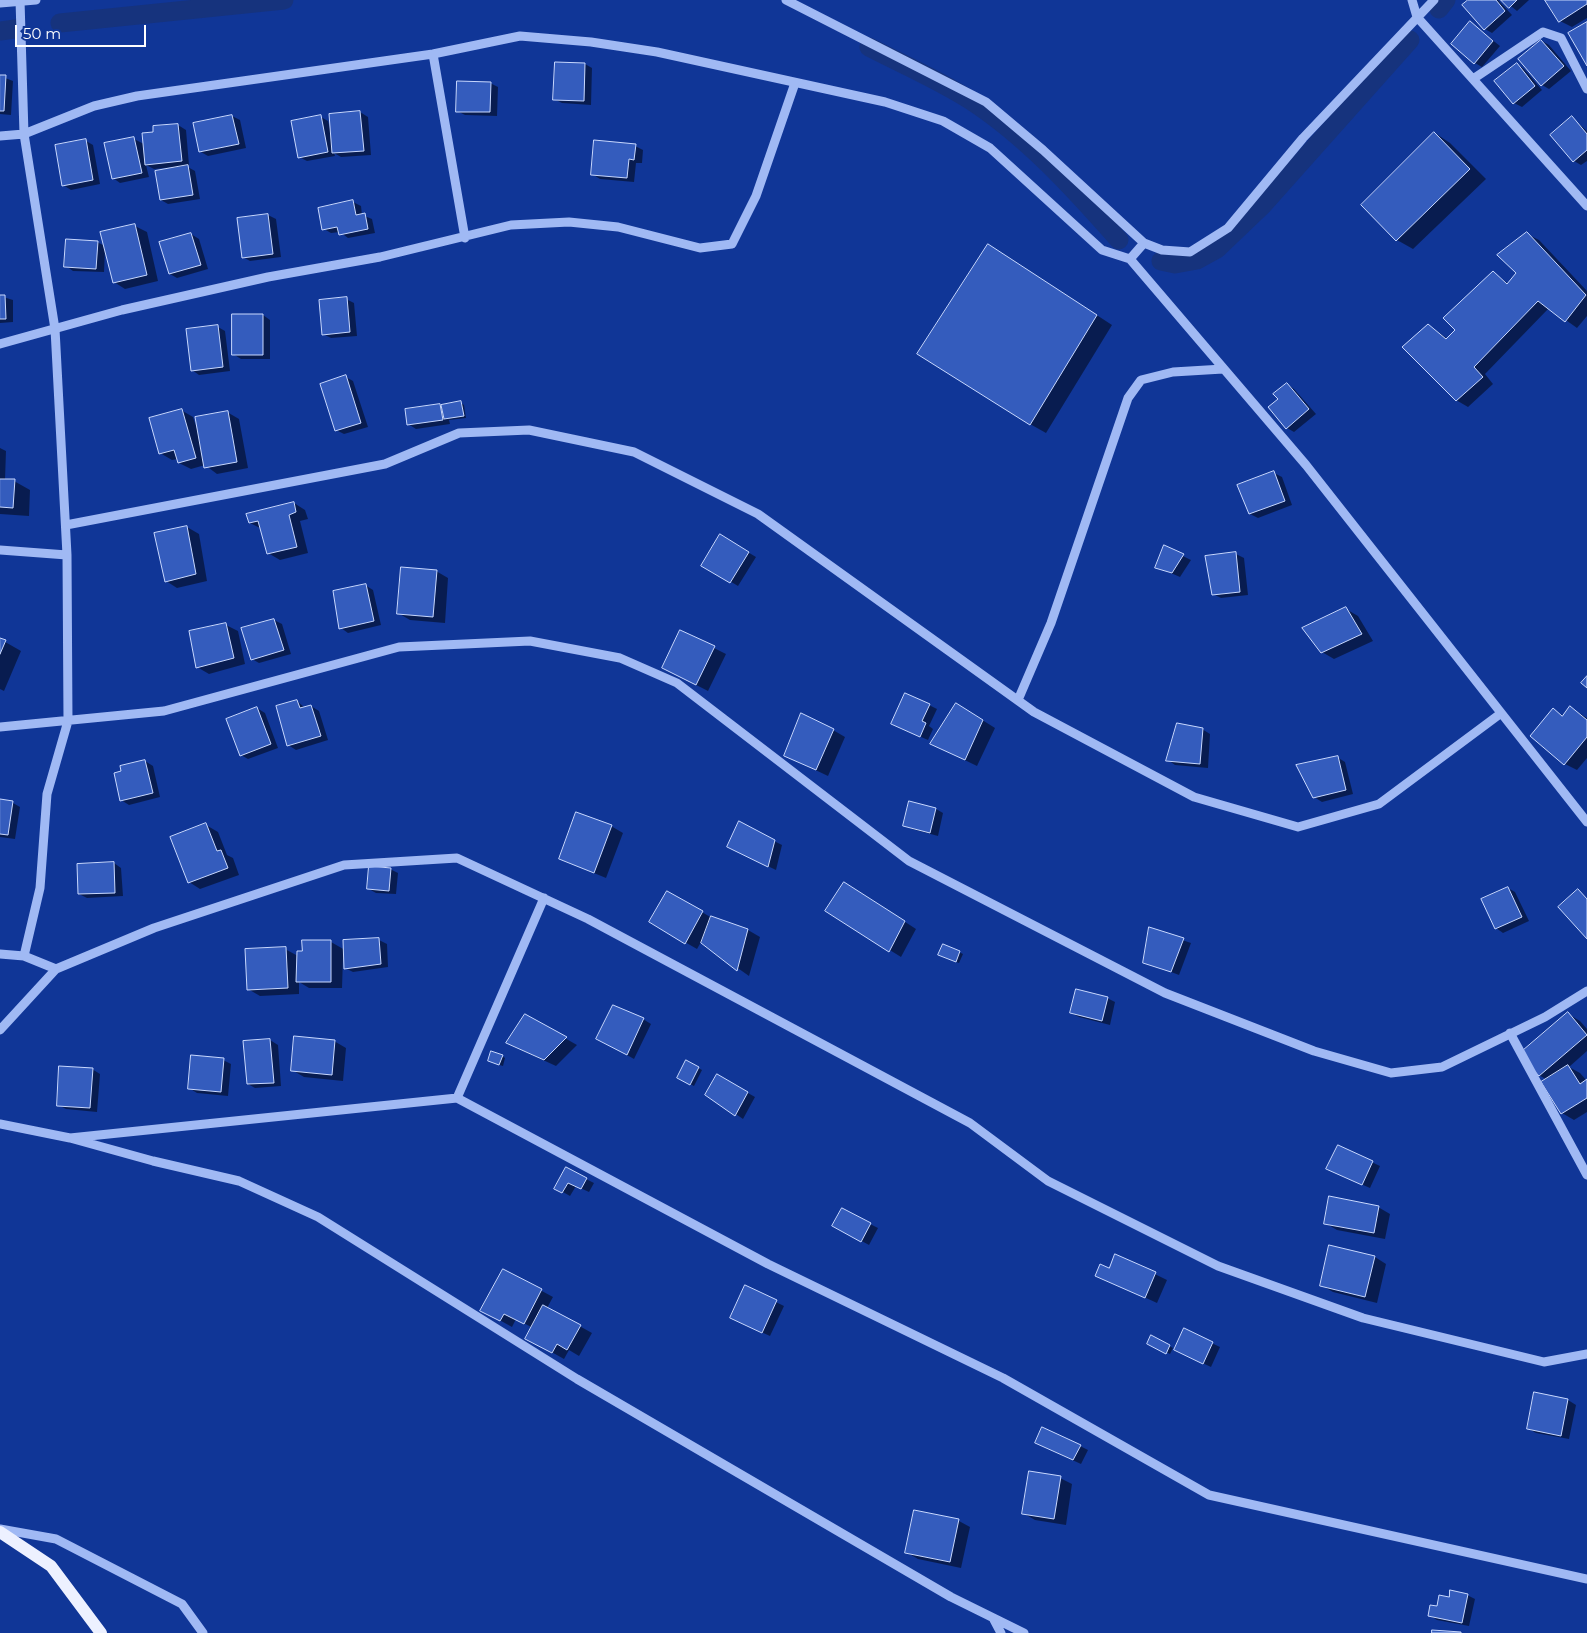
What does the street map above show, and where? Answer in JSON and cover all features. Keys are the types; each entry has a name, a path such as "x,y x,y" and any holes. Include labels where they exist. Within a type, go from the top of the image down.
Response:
{"main road":[{"path":"0,1530 51,1566 100,1633"}],"street":[{"path":"0,3 36,0"},
{"path":"786,0 986,102 1043,150 1144,243 1162,250 1190,252 1228,228 1303,138 1434,0"},
{"path":"1412,0 1417,17 1587,206"},
{"path":"20,1 24,134 54,329 66,525 68,721 47,794 40,888 24,956"},
{"path":"1473,79 1543,32 1561,38 1587,89"},
{"path":"0,136 24,134 94,106 137,96 286,73 433,54 520,36 591,42 657,52 885,102 943,121 990,148 1102,250 1130,259 1306,465 1500,714 1587,822"},
{"path":"433,54 465,238"},
{"path":"0,344 122,310 268,277 380,257 465,238 512,225 569,222 618,227 700,248 732,244 756,196 795,83"},
{"path":"1130,259 1144,243"},
{"path":"1018,700 1051,623 1128,398 1141,380 1173,372 1223,369"},
{"path":"66,525 385,464 459,434 529,430 634,452 758,514 1034,712 1194,797 1298,827 1379,804 1500,714"},
{"path":"0,550 67,555"},
{"path":"0,727 164,711 399,647 530,640 620,658 677,683 909,861 1165,993 1314,1051 1391,1073 1442,1067 1545,1016 1587,991"},
{"path":"0,1030 56,969 154,928 344,865 457,858 588,919 970,1123 1048,1181 1218,1266 1363,1318 1544,1362 1587,1354"},
{"path":"457,1098 544,898"},
{"path":"0,954 24,956 56,969"},
{"path":"1510,1034 1587,1175"},
{"path":"70,1138 457,1098 768,1264 1002,1378 1209,1495 1587,1578"},
{"path":"0,1124 70,1138 153,1161 239,1180 318,1217 577,1379 951,1597 1024,1633"},
{"path":"0,1530 56,1539 182,1604 203,1633"},
{"path":"993,1617 1001,1633"}],"building":[{"path":"1468,0 1496,0 1505,11 1484,30 1462,5"},
{"path":"1501,0 1517,0 1509,8"},
{"path":"1545,0 1587,0 1587,4 1559,22"},
{"path":"1470,21 1493,41 1474,64 1451,44"},
{"path":"1587,22 1587,66 1568,33"},
{"path":"1541,40 1564,66 1541,86 1518,59"},
{"path":"555,62 585,63 584,101 553,100"},
{"path":"1517,63 1535,86 1513,104 1494,81"},
{"path":"0,75 6,75 4,111 0,111"},
{"path":"457,81 491,82 490,112 456,112"},
{"path":"360,111 364,151 332,153 329,114"},
{"path":"232,115 239,144 199,152 193,123"},
{"path":"321,115 328,152 298,158 291,121"},
{"path":"1572,116 1587,134 1587,150 1573,162 1550,135"},
{"path":"178,124 182,161 145,165 142,133 153,132 153,126"},
{"path":"1434,132 1470,169 1396,241 1361,205"},
{"path":"134,137 142,173 112,179 104,143"},
{"path":"86,139 93,180 62,186 55,145"},
{"path":"594,140 636,144 634,160 629,159 627,178 591,175"},
{"path":"188,165 193,195 160,200 155,171"},
{"path":"353,200 356,215 365,213 368,229 339,235 337,227 322,230 318,208"},
{"path":"268,214 273,254 242,258 237,218"},
{"path":"135,224 147,275 113,283 100,232"},
{"path":"1527,232 1586,295 1565,322 1538,301 1474,367 1483,377 1456,401 1402,347 1428,324 1446,339 1455,330 1443,318 1493,271 1507,284 1516,273 1497,255"},
{"path":"191,233 201,265 169,274 159,242"},
{"path":"66,239 98,241 96,269 64,267"},
{"path":"988,244 1097,315 1030,425 917,354"},
{"path":"0,295 5,295 6,319 0,319"},
{"path":"347,297 350,332 322,335 319,300"},
{"path":"232,314 263,314 263,355 232,355"},
{"path":"218,325 223,367 191,371 186,329"},
{"path":"346,375 361,423 335,431 320,384"},
{"path":"1287,383 1309,409 1286,429 1268,407 1278,399 1273,394"},
{"path":"461,401 464,416 444,419 441,405"},
{"path":"440,404 443,420 407,425 405,409"},
{"path":"182,409 196,458 178,463 174,450 159,454 149,418"},
{"path":"228,411 237,462 204,468 195,417"},
{"path":"1274,471 1285,501 1249,514 1237,485"},
{"path":"0,479 15,479 13,508 0,507"},
{"path":"294,502 296,512 289,515 297,547 267,554 258,521 249,523 246,514"},
{"path":"187,526 196,574 165,582 154,533"},
{"path":"720,534 749,552 730,583 701,566"},
{"path":"1164,545 1184,554 1172,573 1155,568"},
{"path":"1236,552 1240,592 1212,595 1205,556"},
{"path":"401,567 437,570 433,617 397,614"},
{"path":"366,584 374,621 339,629 333,591"},
{"path":"1346,607 1362,634 1321,653 1302,628"},
{"path":"274,619 284,650 251,660 241,628"},
{"path":"226,623 234,658 196,668 189,631"},
{"path":"680,630 715,646 696,685 662,668"},
{"path":"0,638 6,640 0,654"},
{"path":"1587,676 1587,688 1581,683"},
{"path":"905,693 930,704 922,721 926,723 920,737 891,724"},
{"path":"297,700 300,708 311,705 321,736 287,746 276,706"},
{"path":"956,703 983,720 965,760 930,744"},
{"path":"1570,706 1587,720 1587,737 1564,765 1530,736 1553,708 1562,716"},
{"path":"257,707 271,744 240,756 226,719"},
{"path":"801,713 834,729 816,770 784,756"},
{"path":"1177,723 1203,728 1200,764 1166,761"},
{"path":"1338,756 1346,790 1313,798 1296,765"},
{"path":"145,760 153,793 120,801 114,773 121,771 120,766"},
{"path":"0,799 13,801 8,835 0,834"},
{"path":"909,801 936,808 930,833 903,826"},
{"path":"576,812 612,825 594,873 559,859"},
{"path":"739,821 775,840 768,867 727,847"},
{"path":"206,823 217,851 221,850 228,868 188,883 170,837"},
{"path":"114,862 115,893 78,894 77,864"},
{"path":"369,866 391,868 389,891 367,889"},
{"path":"844,882 905,921 889,952 825,911"},
{"path":"1508,887 1522,917 1495,929 1481,899"},
{"path":"1578,889 1587,899 1587,939 1558,907"},
{"path":"667,891 703,911 685,944 649,922"},
{"path":"711,916 748,929 737,971 701,943"},
{"path":"1149,927 1184,938 1171,972 1143,963"},
{"path":"379,938 381,964 344,969 343,940"},
{"path":"302,940 331,940 331,982 296,982 297,951 302,951"},
{"path":"943,944 960,951 956,962 938,955"},
{"path":"286,947 288,988 247,990 245,949"},
{"path":"1076,989 1108,997 1102,1021 1070,1013"},
{"path":"613,1005 644,1018 627,1055 596,1039"},
{"path":"1568,1012 1587,1035 1539,1076 1519,1054"},
{"path":"525,1014 567,1037 544,1060 506,1043"},
{"path":"294,1036 335,1040 332,1075 291,1071"},
{"path":"270,1039 274,1083 247,1084 243,1041"},
{"path":"491,1051 503,1055 499,1065 488,1061"},
{"path":"191,1055 224,1058 221,1092 188,1089"},
{"path":"686,1060 699,1067 690,1085 677,1078"},
{"path":"1568,1065 1580,1084 1587,1079 1587,1098 1561,1114 1541,1082"},
{"path":"59,1066 93,1068 90,1108 57,1106"},
{"path":"717,1074 748,1092 735,1116 705,1095"},
{"path":"1338,1145 1373,1161 1362,1185 1326,1169"},
{"path":"566,1167 587,1178 581,1189 568,1183 562,1193 554,1189"},
{"path":"1329,1196 1379,1206 1374,1233 1324,1224"},
{"path":"842,1208 871,1223 861,1242 832,1226"},
{"path":"1329,1245 1375,1256 1365,1297 1320,1286"},
{"path":"1115,1254 1156,1272 1145,1298 1095,1276 1100,1264 1109,1268"},
{"path":"503,1269 542,1289 524,1324 504,1314 500,1321 480,1311"},
{"path":"745,1285 777,1300 762,1333 730,1318"},
{"path":"543,1305 581,1325 567,1350 557,1344 552,1353 525,1339"},
{"path":"1184,1328 1213,1342 1203,1364 1174,1350"},
{"path":"1151,1335 1170,1345 1166,1354 1147,1344"},
{"path":"1534,1392 1568,1399 1561,1436 1527,1429"},
{"path":"1042,1427 1081,1445 1073,1460 1035,1443"},
{"path":"1029,1471 1061,1476 1054,1519 1022,1514"},
{"path":"914,1510 959,1519 950,1562 905,1553"},
{"path":"1450,1590 1468,1594 1462,1623 1428,1616 1430,1605 1437,1606 1439,1595 1449,1597"},
{"path":"1432,1630 1461,1632 1461,1633 1432,1633"}],"waterway":[{"path":"60,23 284,0"},
{"path":"1439,9 1446,0"},
{"path":"0,31 15,29"},
{"path":"1161,261 1175,264 1197,260 1217,249 1262,206 1410,40"},
{"path":"869,47 920,72 970,100 1011,130 1049,165 1119,240"}]}
